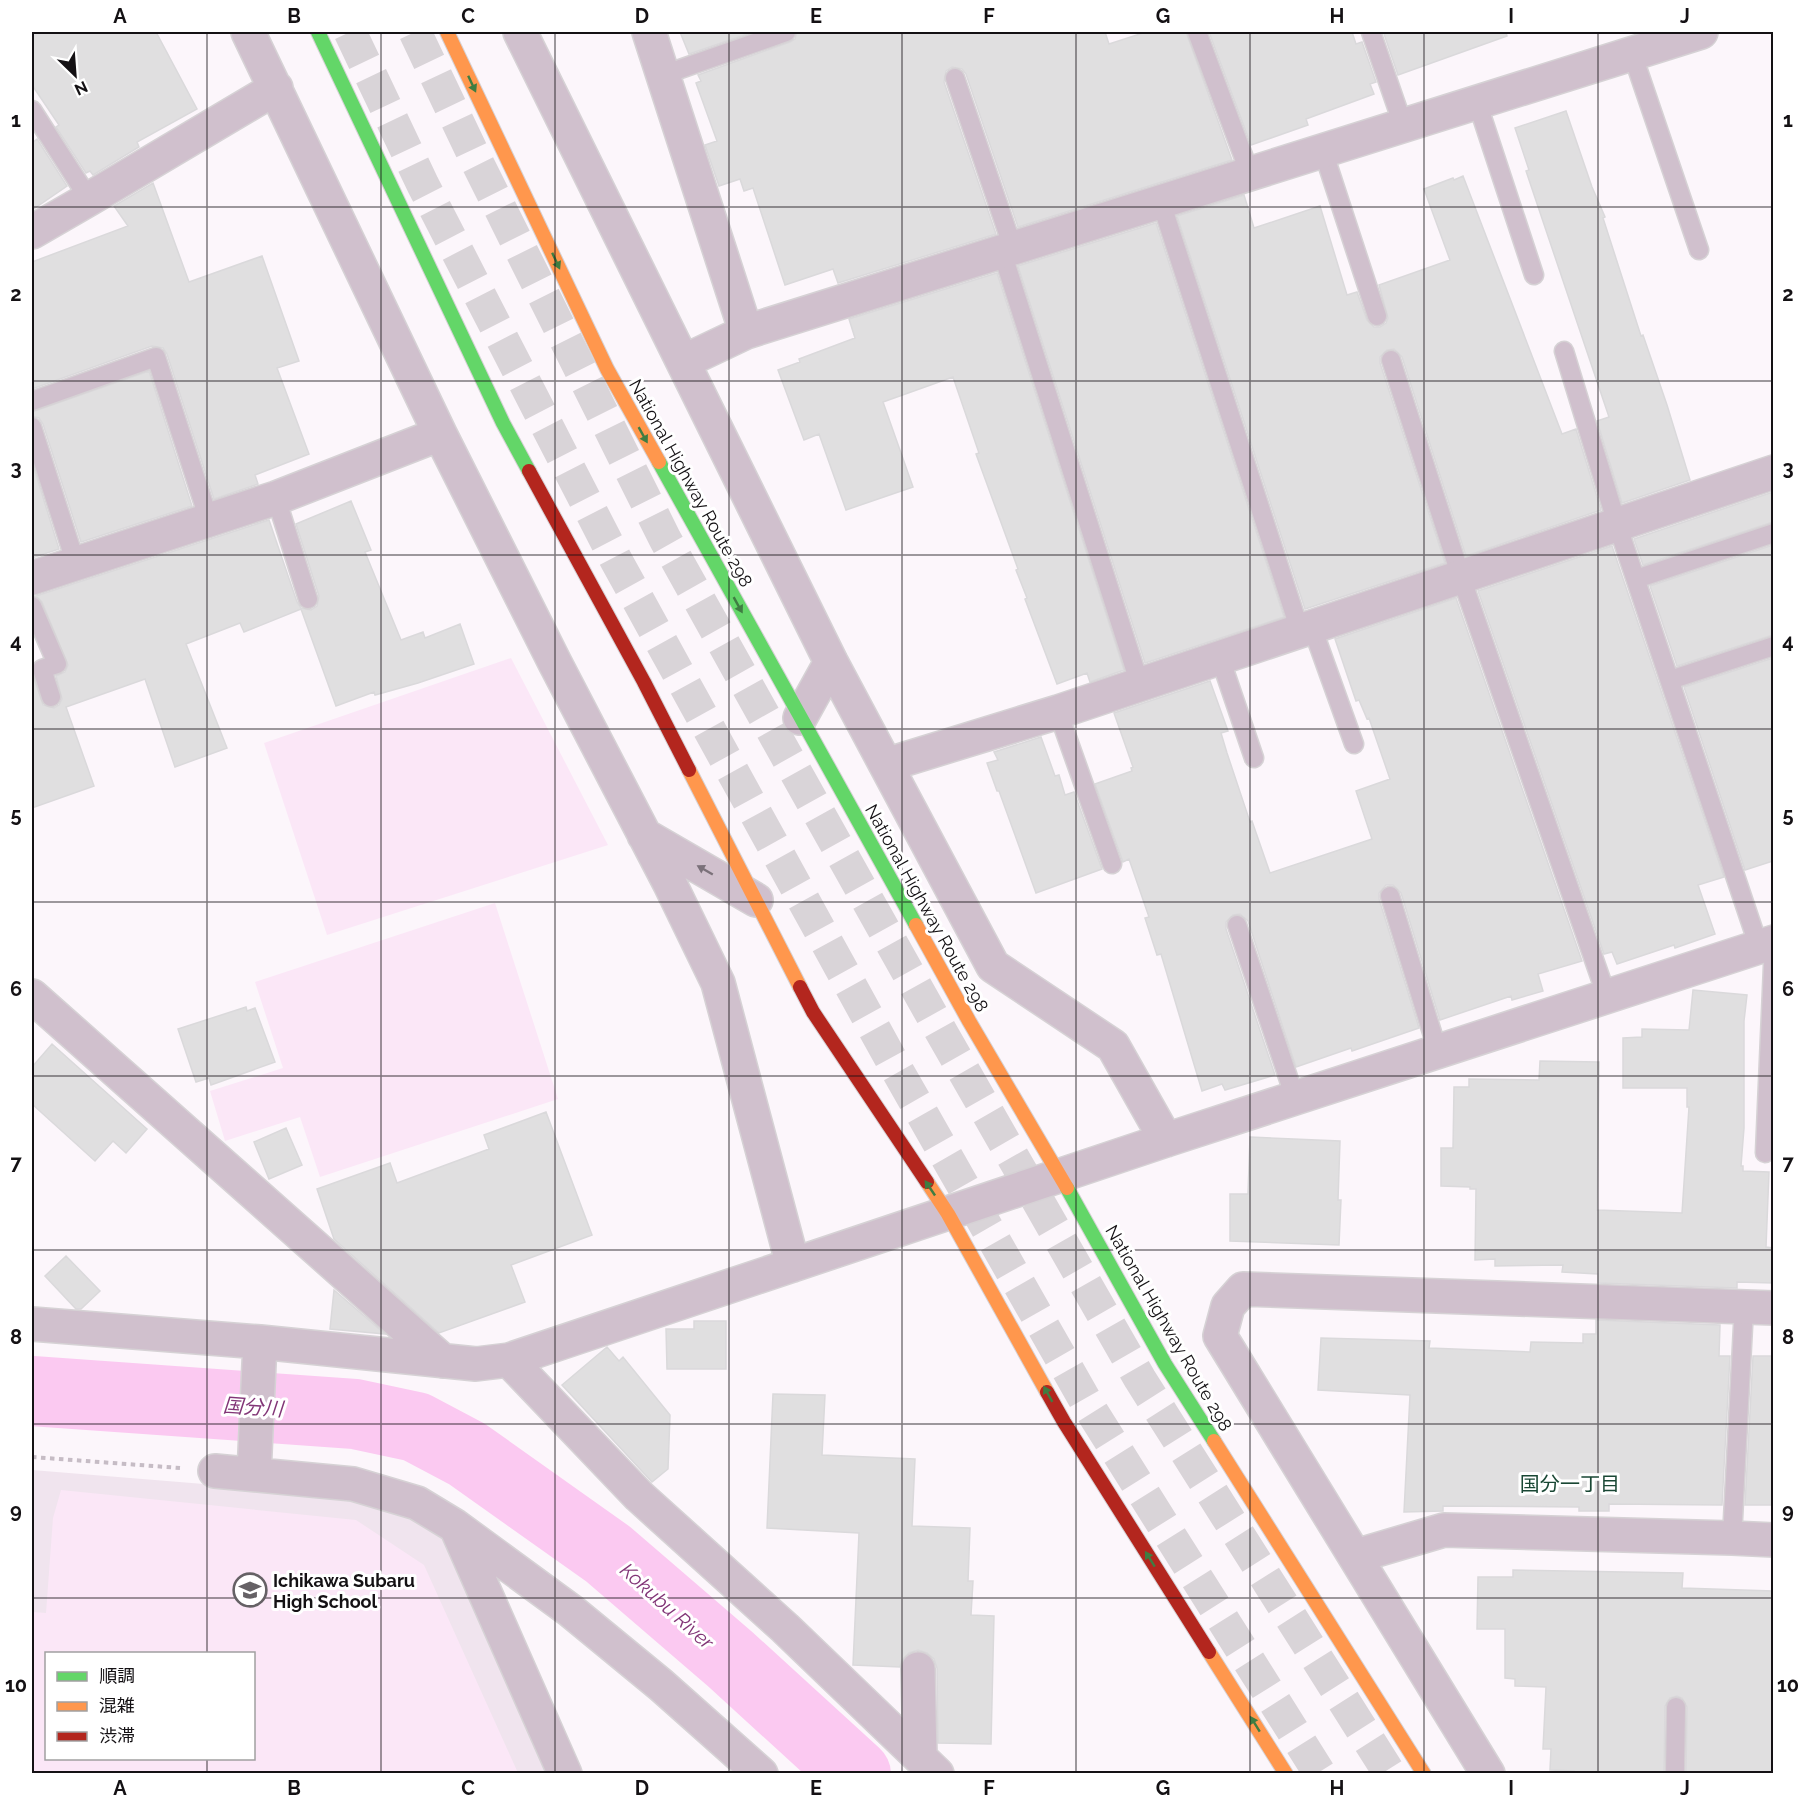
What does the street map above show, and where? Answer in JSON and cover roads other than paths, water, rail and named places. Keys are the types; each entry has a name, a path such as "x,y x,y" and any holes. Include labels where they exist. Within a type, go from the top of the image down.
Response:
{"highway":[{"path":"318,32 503,423 644,681 813,1012 948,1214 1064,1422 1286,1773"},
{"name":"National Highway Route 298","path":"447,32 607,369 969,1022 1060,1175 1165,1364 1424,1773"}],"street":[{"path":"520,32 831,662 993,966 1113,1046 1166,1140"},
{"path":"649,32 746,332"},
{"path":"683,362 746,332 1701,32"},
{"path":"253,36 440,434 642,834 670,884 718,983 793,1265"},
{"path":"32,232 276,88"},
{"path":"32,578 276,498 440,434"},
{"path":"886,765 1140,685 1773,472"},
{"path":"800,718 831,662"},
{"path":"642,834 756,900"},
{"path":"32,1324 259,1349 476,1364 509,1360 1166,1140 1769,944"},
{"path":"32,996 442,1361"},
{"path":"1488,1773 1220,1336 1228,1306 1244,1289 1759,1308"},
{"path":"254,1464 259,1349"},
{"path":"509,1360 639,1496 785,1628 929,1764"},
{"path":"216,1471 254,1464 353,1484 417,1503 455,1526 571,1611 661,1685 761,1773"},
{"path":"455,1526 565,1773"},
{"path":"1356,1556 1443,1530 1773,1540"},
{"path":"918,1669 929,1764"}],"lane":[{"path":"663,75 786,32"},
{"path":"1197,32 1250,174"},
{"path":"1371,32 1403,125"},
{"path":"1632,53 1699,250"},
{"path":"956,78 1140,685"},
{"path":"1477,102 1534,275"},
{"path":"32,110 89,200"},
{"path":"1323,151 1377,316"},
{"path":"1161,202 1306,629 1354,744"},
{"path":"1564,351 1617,524 1670,680 1769,944 1765,1153"},
{"path":"32,402 156,357 208,520"},
{"path":"1391,360 1461,577 1607,997"},
{"path":"32,427 76,564"},
{"path":"276,498 308,599"},
{"path":"1636,579 1773,533"},
{"path":"32,606 57,664 42,669 51,696"},
{"path":"1670,680 1773,646"},
{"path":"1220,658 1254,758"},
{"path":"1058,712 1112,864"},
{"path":"1390,896 1438,1052"},
{"path":"1237,925 1295,1098"},
{"path":"1732,1538 1759,1308"},
{"path":"1675,1773 1676,1707"}],"waterway":[{"name":"Kokubu River","path":"32,1391 355,1414 416,1427 467,1454 608,1554 730,1659 856,1774"}],"tunnel":[{"path":"350,32 423,185 616,560 892,1061 1089,1407 1320,1774"},
{"path":"415,32 475,158 665,539 943,1035 1140,1379 1390,1774"}],"place":[{"name":"Ichikawa Subaru High School","path":"250,1590"}],"district":[{"name":"国分一丁目","path":"1570,1484"}],"water label":[{"name":"国分川","path":"253,1407"}]}
